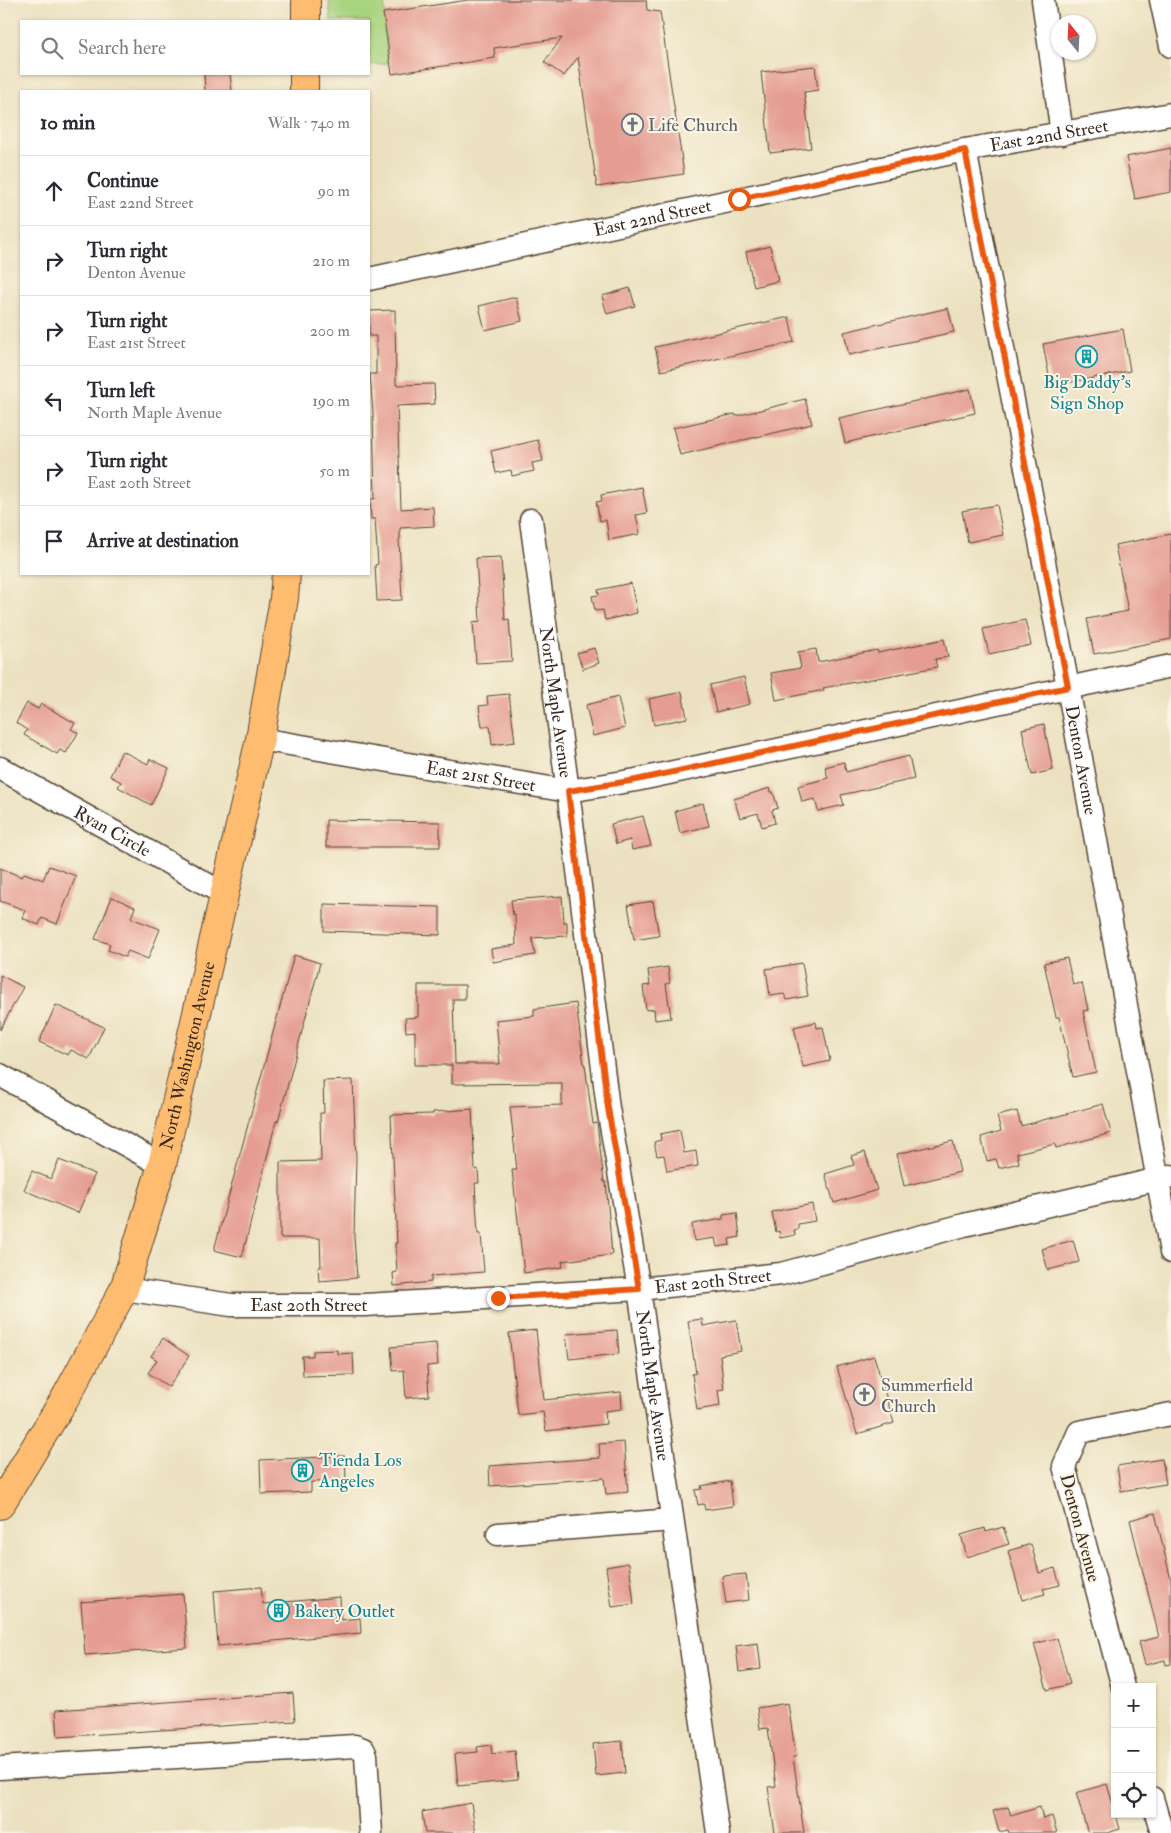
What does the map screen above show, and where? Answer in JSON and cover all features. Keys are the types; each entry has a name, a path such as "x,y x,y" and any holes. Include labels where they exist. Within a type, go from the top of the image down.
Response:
{"main road":[{"path":"306,0 306,20"},
{"path":"304,75 304,90"},
{"name":"North Washington Avenue","path":"0,1504 67,1395 124,1289 162,1165 260,739 284,598 286,575"}],"street":[{"path":"1042,0 1062,134"},
{"path":"1161,0 1171,46"},
{"name":"East 22nd Street","path":"370,279 965,150 1171,114"},
{"name":"Denton Avenue","path":"965,150 1164,1177 1171,1252"},
{"name":"North Maple Avenue","path":"531,520 608,1108 639,1289 718,1833"},
{"name":"East 21st Street","path":"260,739 568,791 636,780 1171,666"},
{"name":"Ryan Circle","path":"0,768 224,894"},
{"path":"0,1074 162,1165"},
{"name":"East 20th Street","path":"124,1289 230,1305 364,1305 639,1289 781,1274 964,1225 1164,1177"},
{"name":"Denton Avenue","path":"1121,1683 1064,1466 1079,1432 1171,1414"},
{"path":"498,1534 672,1520"},
{"path":"0,1768 355,1746 363,1749 366,1755 371,1833"},
{"path":"1156,1812 1162,1833"}],"green space":[{"path":"384,0 388,63 370,65 370,20 331,20 329,1"}],"building":[{"name":"Life Church","path":"468,0 646,0 647,10 660,12 684,174 597,187 578,57 564,76 544,62 562,38 494,48 495,58 392,74 383,13"},
{"path":"815,66 818,90 804,92 811,148 770,153 761,72"},
{"path":"204,75 230,75 232,90 205,90"},
{"path":"1171,148 1171,192 1135,199 1126,157"},
{"path":"770,246 778,281 754,287 746,252"},
{"path":"630,288 635,306 607,314 602,296"},
{"path":"516,297 522,321 485,330 479,306"},
{"path":"948,308 954,332 849,355 844,332"},
{"path":"395,310 396,385 434,384 435,404 397,406 401,509 433,507 434,526 400,528 402,600 377,601 375,565 378,564 375,519 371,519 370,499 375,499 370,374 376,374 376,336 370,336 370,311"},
{"path":"789,317 794,342 661,371 655,347"},
{"name":"Big Daddy's Sign Shop","path":"1123,329 1130,371 1051,386 1043,344"},
{"path":"970,389 975,413 845,443 839,418"},
{"path":"805,399 812,424 680,455 673,428 735,414 736,416"},
{"path":"538,440 543,461 532,463 534,471 512,476 511,470 496,473 491,451"},
{"path":"642,487 647,513 636,515 640,534 609,540 606,520 600,521 596,502 602,501 601,495"},
{"path":"997,505 1003,535 968,542 962,511"},
{"path":"1171,534 1171,639 1094,654 1087,619 1128,611 1115,545"},
{"path":"501,557 505,620 509,619 512,661 476,663 473,622 480,621 476,558"},
{"path":"631,583 637,613 605,620 603,610 595,611 592,596 599,595 598,590"},
{"path":"1025,620 1031,645 989,654 983,629"},
{"path":"944,639 948,657 935,659 937,667 823,688 824,690 776,700 771,673 801,668 798,652 816,649 818,662 877,650 878,653"},
{"path":"594,648 599,663 583,669 577,653"},
{"path":"744,677 750,704 716,712 710,685"},
{"path":"682,692 687,718 654,725 649,699"},
{"path":"509,694 515,742 492,745 490,726 482,727 479,706 488,705 487,696"},
{"path":"618,697 625,728 593,736 586,705"},
{"path":"27,703 38,709 41,704 75,723 71,729 78,733 66,753 60,750 57,754 24,735 27,730 16,723"},
{"path":"1044,724 1053,770 1032,775 1022,729"},
{"path":"122,751 148,764 150,759 169,768 151,805 118,787 121,782 110,776"},
{"path":"909,756 914,779 841,795 844,805 818,811 815,799 802,802 798,786 828,778 825,767 844,762 846,772"},
{"path":"770,788 778,808 772,810 775,823 762,827 758,813 740,818 734,799"},
{"path":"703,803 709,826 680,833 675,811"},
{"path":"643,816 651,846 632,850 630,840 616,844 611,824"},
{"path":"326,820 440,822 440,847 326,847"},
{"path":"49,866 76,876 57,924 42,918 39,925 22,918 25,910 0,901 0,868 22,877 24,873 43,880"},
{"path":"562,896 564,922 567,922 567,936 532,938 535,955 493,962 491,949 516,945 515,914 513,915 511,900"},
{"path":"112,897 135,907 131,918 160,929 148,959 128,951 125,957 108,950 110,944 95,939"},
{"path":"653,901 659,936 634,940 628,905"},
{"path":"324,904 440,907 440,935 324,931"},
{"path":"294,955 320,963 278,1121 276,1121 242,1257 214,1250"},
{"path":"1067,958 1073,985 1082,983 1088,1010 1083,1011 1096,1072 1073,1077 1059,1017 1056,1017 1044,963"},
{"path":"802,963 808,996 787,1000 784,994 770,996 766,969"},
{"path":"668,967 670,983 666,984 671,1018 655,1020 654,1009 646,1010 643,986 650,985 648,970"},
{"path":"0,975 23,987 0,1030"},
{"path":"418,985 465,985 465,999 453,999 455,1064 500,1064 496,1020 534,1016 534,1009 576,1003 593,1124 597,1123 604,1182 606,1182 612,1255 562,1261 563,1267 524,1273 512,1170 517,1170 510,1107 562,1105 562,1083 452,1084 452,1065 415,1065 415,1031 406,1032 405,1018 418,1017"},
{"path":"56,1005 104,1027 89,1059 71,1050 68,1055 39,1042"},
{"path":"816,1022 817,1028 823,1027 830,1061 803,1067 794,1027"},
{"path":"353,1080 356,1157 354,1237 357,1278 319,1281 318,1267 321,1267 320,1238 280,1238 280,1162 321,1161 320,1113 324,1113 323,1081"},
{"path":"1103,1104 1111,1133 1056,1148 1055,1144 1017,1153 1019,1163 999,1168 996,1159 987,1161 981,1137 1001,1131 997,1116 1017,1111 1021,1126"},
{"path":"472,1109 475,1170 478,1169 479,1183 475,1183 478,1234 481,1234 484,1272 431,1276 431,1282 394,1286 393,1273 397,1272 395,1243 397,1243 391,1115 433,1114 433,1112"},
{"path":"680,1130 684,1153 696,1151 698,1166 667,1171 664,1155 657,1156 654,1142 661,1140 660,1134"},
{"path":"953,1141 960,1172 904,1186 897,1154"},
{"path":"865,1152 877,1190 834,1203 825,1174 854,1165 851,1156"},
{"path":"59,1160 95,1174 78,1213 24,1190 32,1171 51,1179"},
{"path":"812,1204 815,1221 798,1224 798,1229 794,1230 795,1235 780,1238 779,1231 776,1232 772,1212"},
{"path":"737,1213 740,1237 729,1239 730,1245 717,1247 715,1238 694,1241 692,1224 723,1219 723,1215"},
{"path":"1073,1240 1079,1262 1048,1270 1042,1249"},
{"path":"702,1319 703,1326 736,1320 741,1351 720,1355 724,1389 718,1390 720,1406 697,1410 692,1374 696,1373 688,1321"},
{"path":"536,1330 544,1400 621,1392 622,1409 605,1411 606,1424 546,1431 543,1412 518,1415 509,1333"},
{"path":"617,1330 619,1354 569,1359 566,1334"},
{"path":"163,1338 189,1356 169,1387 148,1373 157,1360 151,1356"},
{"path":"436,1343 438,1365 427,1366 429,1396 406,1398 404,1370 393,1371 391,1347"},
{"path":"337,1350 337,1354 353,1353 354,1375 303,1376 302,1356 313,1356 313,1351"},
{"name":"Summerfield Church","path":"874,1356 894,1423 857,1434 837,1367"},
{"path":"624,1442 628,1492 606,1494 604,1478 490,1486 489,1466 600,1458 599,1444"},
{"name":"Tienda Los Angeles","path":"345,1456 346,1481 311,1482 311,1492 261,1494 260,1460"},
{"path":"1162,1459 1166,1484 1121,1491 1117,1466"},
{"path":"730,1481 733,1506 705,1510 704,1504 698,1505 695,1490 702,1489 701,1486"},
{"path":"1155,1513 1171,1580 1171,1664 1166,1665 1165,1660 1145,1665 1139,1642 1159,1637 1130,1520"},
{"path":"1003,1527 1009,1544 967,1557 961,1535 985,1528 986,1532"},
{"path":"1031,1544 1039,1573 1055,1568 1060,1585 1043,1589 1045,1594 1022,1600 1008,1551"},
{"path":"629,1563 634,1604 612,1607 606,1567"},
{"path":"746,1574 749,1600 726,1603 722,1576"},
{"name":"Bakery Outlet","path":"261,1587 263,1604 340,1597 341,1620 360,1618 361,1633 218,1646 214,1591"},
{"path":"183,1594 187,1648 85,1655 81,1602"},
{"path":"1057,1638 1070,1684 1047,1690 1034,1644"},
{"path":"758,1643 761,1669 739,1672 736,1646"},
{"path":"293,1693 295,1721 58,1737 56,1710"},
{"path":"788,1703 796,1757 793,1757 804,1833 775,1833 768,1787 776,1786 768,1728 760,1729 757,1708"},
{"path":"622,1741 625,1773 596,1776 593,1744"},
{"path":"491,1745 492,1754 515,1751 518,1780 458,1786 455,1754 478,1752 477,1747"},
{"path":"1107,1784 1111,1798 1111,1818 1117,1818 1120,1829 1107,1833 1088,1833 1076,1793"},
{"path":"471,1803 476,1833 425,1833 422,1812"},
{"path":"1008,1807 1011,1816 1040,1807 1043,1819 1052,1816 1057,1833 1009,1833 1008,1830 999,1832 993,1811"}],"place":[{"name":"Life Church","path":"632,125"},
{"name":"Big Daddy's Sign Shop","path":"1087,357"},
{"name":"Summerfield Church","path":"865,1395"},
{"name":"Tienda Los Angeles","path":"303,1470"},
{"name":"Bakery Outlet","path":"278,1611"}],"route":[{"path":"498,1298 639,1289 608,1108 568,791 636,780 1068,687 965,150 739,199"}]}
